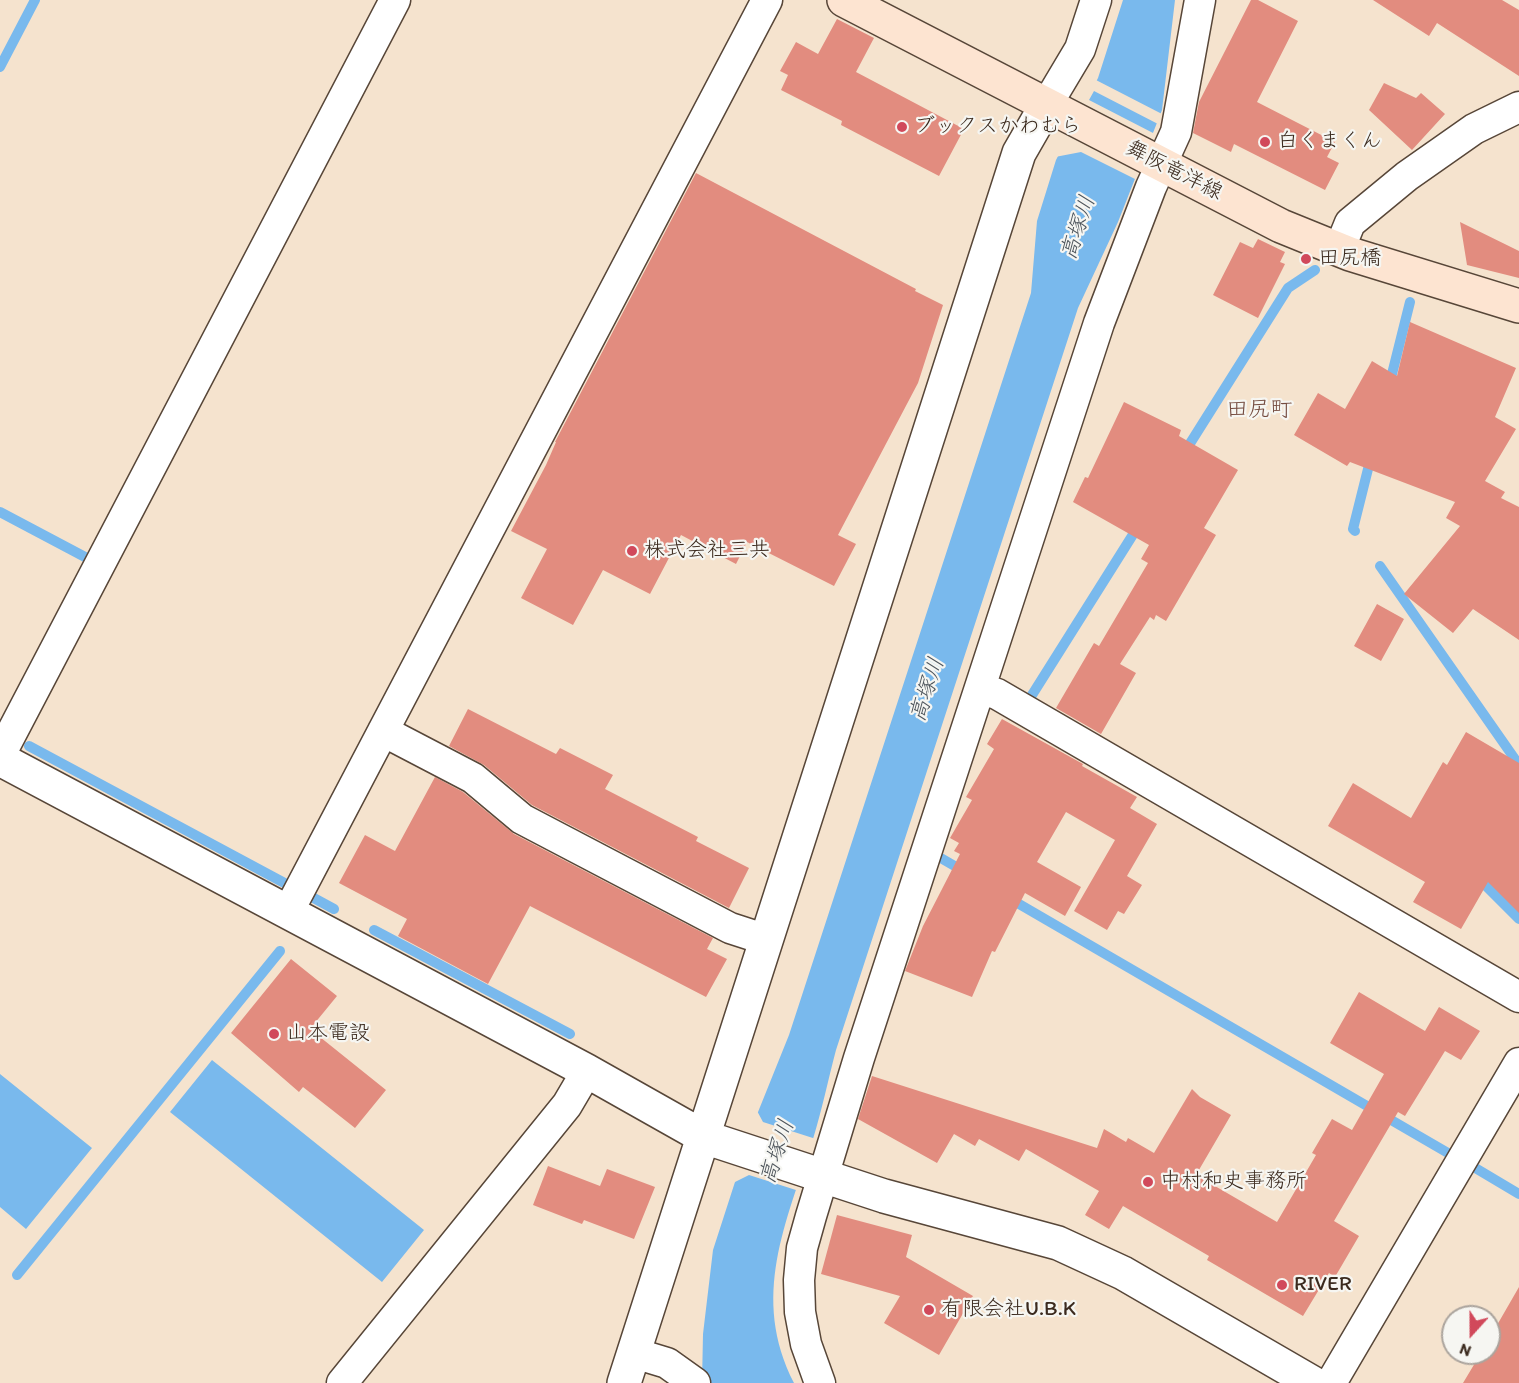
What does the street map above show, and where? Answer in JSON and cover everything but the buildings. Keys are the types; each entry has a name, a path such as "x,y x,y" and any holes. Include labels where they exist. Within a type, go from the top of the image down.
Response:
{"main road":[{"name":"舞阪竜洋線","path":"844,0 1281,226 1339,250 1519,306"}],"street":[{"path":"395,0 1,761 586,1071 704,1137 884,1196 1024,1232 1069,1248 1123,1273 1313,1383"},
{"path":"288,912 767,0"},
{"path":"624,1383 1018,153 1057,112 1096,0"},
{"path":"820,1383 806,1344 800,1312 799,1280 802,1248 820,1175 1099,323 1155,161 1178,128 1200,0"},
{"path":"1339,250 1350,223 1407,176 1474,129 1519,106"},
{"path":"980,688 997,693 1519,997"},
{"path":"383,731 472,778 522,819 730,928 767,940"},
{"path":"342,1383 567,1105 586,1071"},
{"path":"1331,1383 1515,1079"},
{"path":"634,1353 667,1363 693,1382"}],"water":[{"name":"高塚川","path":"1123,0 1175,0 1162,110 1118,222 1078,308 836,1050 816,1128 792,1200 777,1260 774,1290 775,1320 781,1351 794,1383 702,1383 703,1334 713,1250 756,1117 789,1035 1031,293 1037,221 1056,160 1098,78"},
{"path":"212,1060 424,1230 382,1282 170,1112"},
{"path":"0,1074 92,1148 26,1229 0,1207"}],"pier":[{"path":"1094,79 1162,114 1158,124 1094,91 1089,100 1155,134 1137,180 1081,152 1055,157"},
{"path":"756,1109 763,1122 816,1139 799,1191 749,1175 731,1184"}],"waterway":[{"path":"0,67 35,0"},
{"path":"1184,453 1288,288 1315,270"},
{"path":"1389,386 1410,302"},
{"path":"1355,531 1353,529 1371,457"},
{"path":"0,512 85,557"},
{"path":"1032,695 1139,525"},
{"path":"1380,566 1519,765"},
{"path":"29,746 290,886"},
{"path":"939,857 965,872"},
{"path":"1477,877 1519,919"},
{"path":"310,896 334,909"},
{"path":"1007,897 1448,1153"},
{"path":"374,930 570,1034"},
{"path":"17,1275 280,951"},
{"path":"1477,1169 1519,1194"}],"place":[{"name":"ブックスかわむら","path":"902,127"},
{"name":"白くまくん","path":"1265,142"},
{"name":"田尻橋","path":"1306,259"},
{"name":"株式会社三共","path":"632,551"},
{"name":"山本電設","path":"274,1034"},
{"name":"中村和史事務所","path":"1148,1182"},
{"name":"RIVER","path":"1282,1285"},
{"name":"有限会社U.B.K","path":"929,1310"}],"district":[{"name":"田尻町","path":"1259,410"}]}
